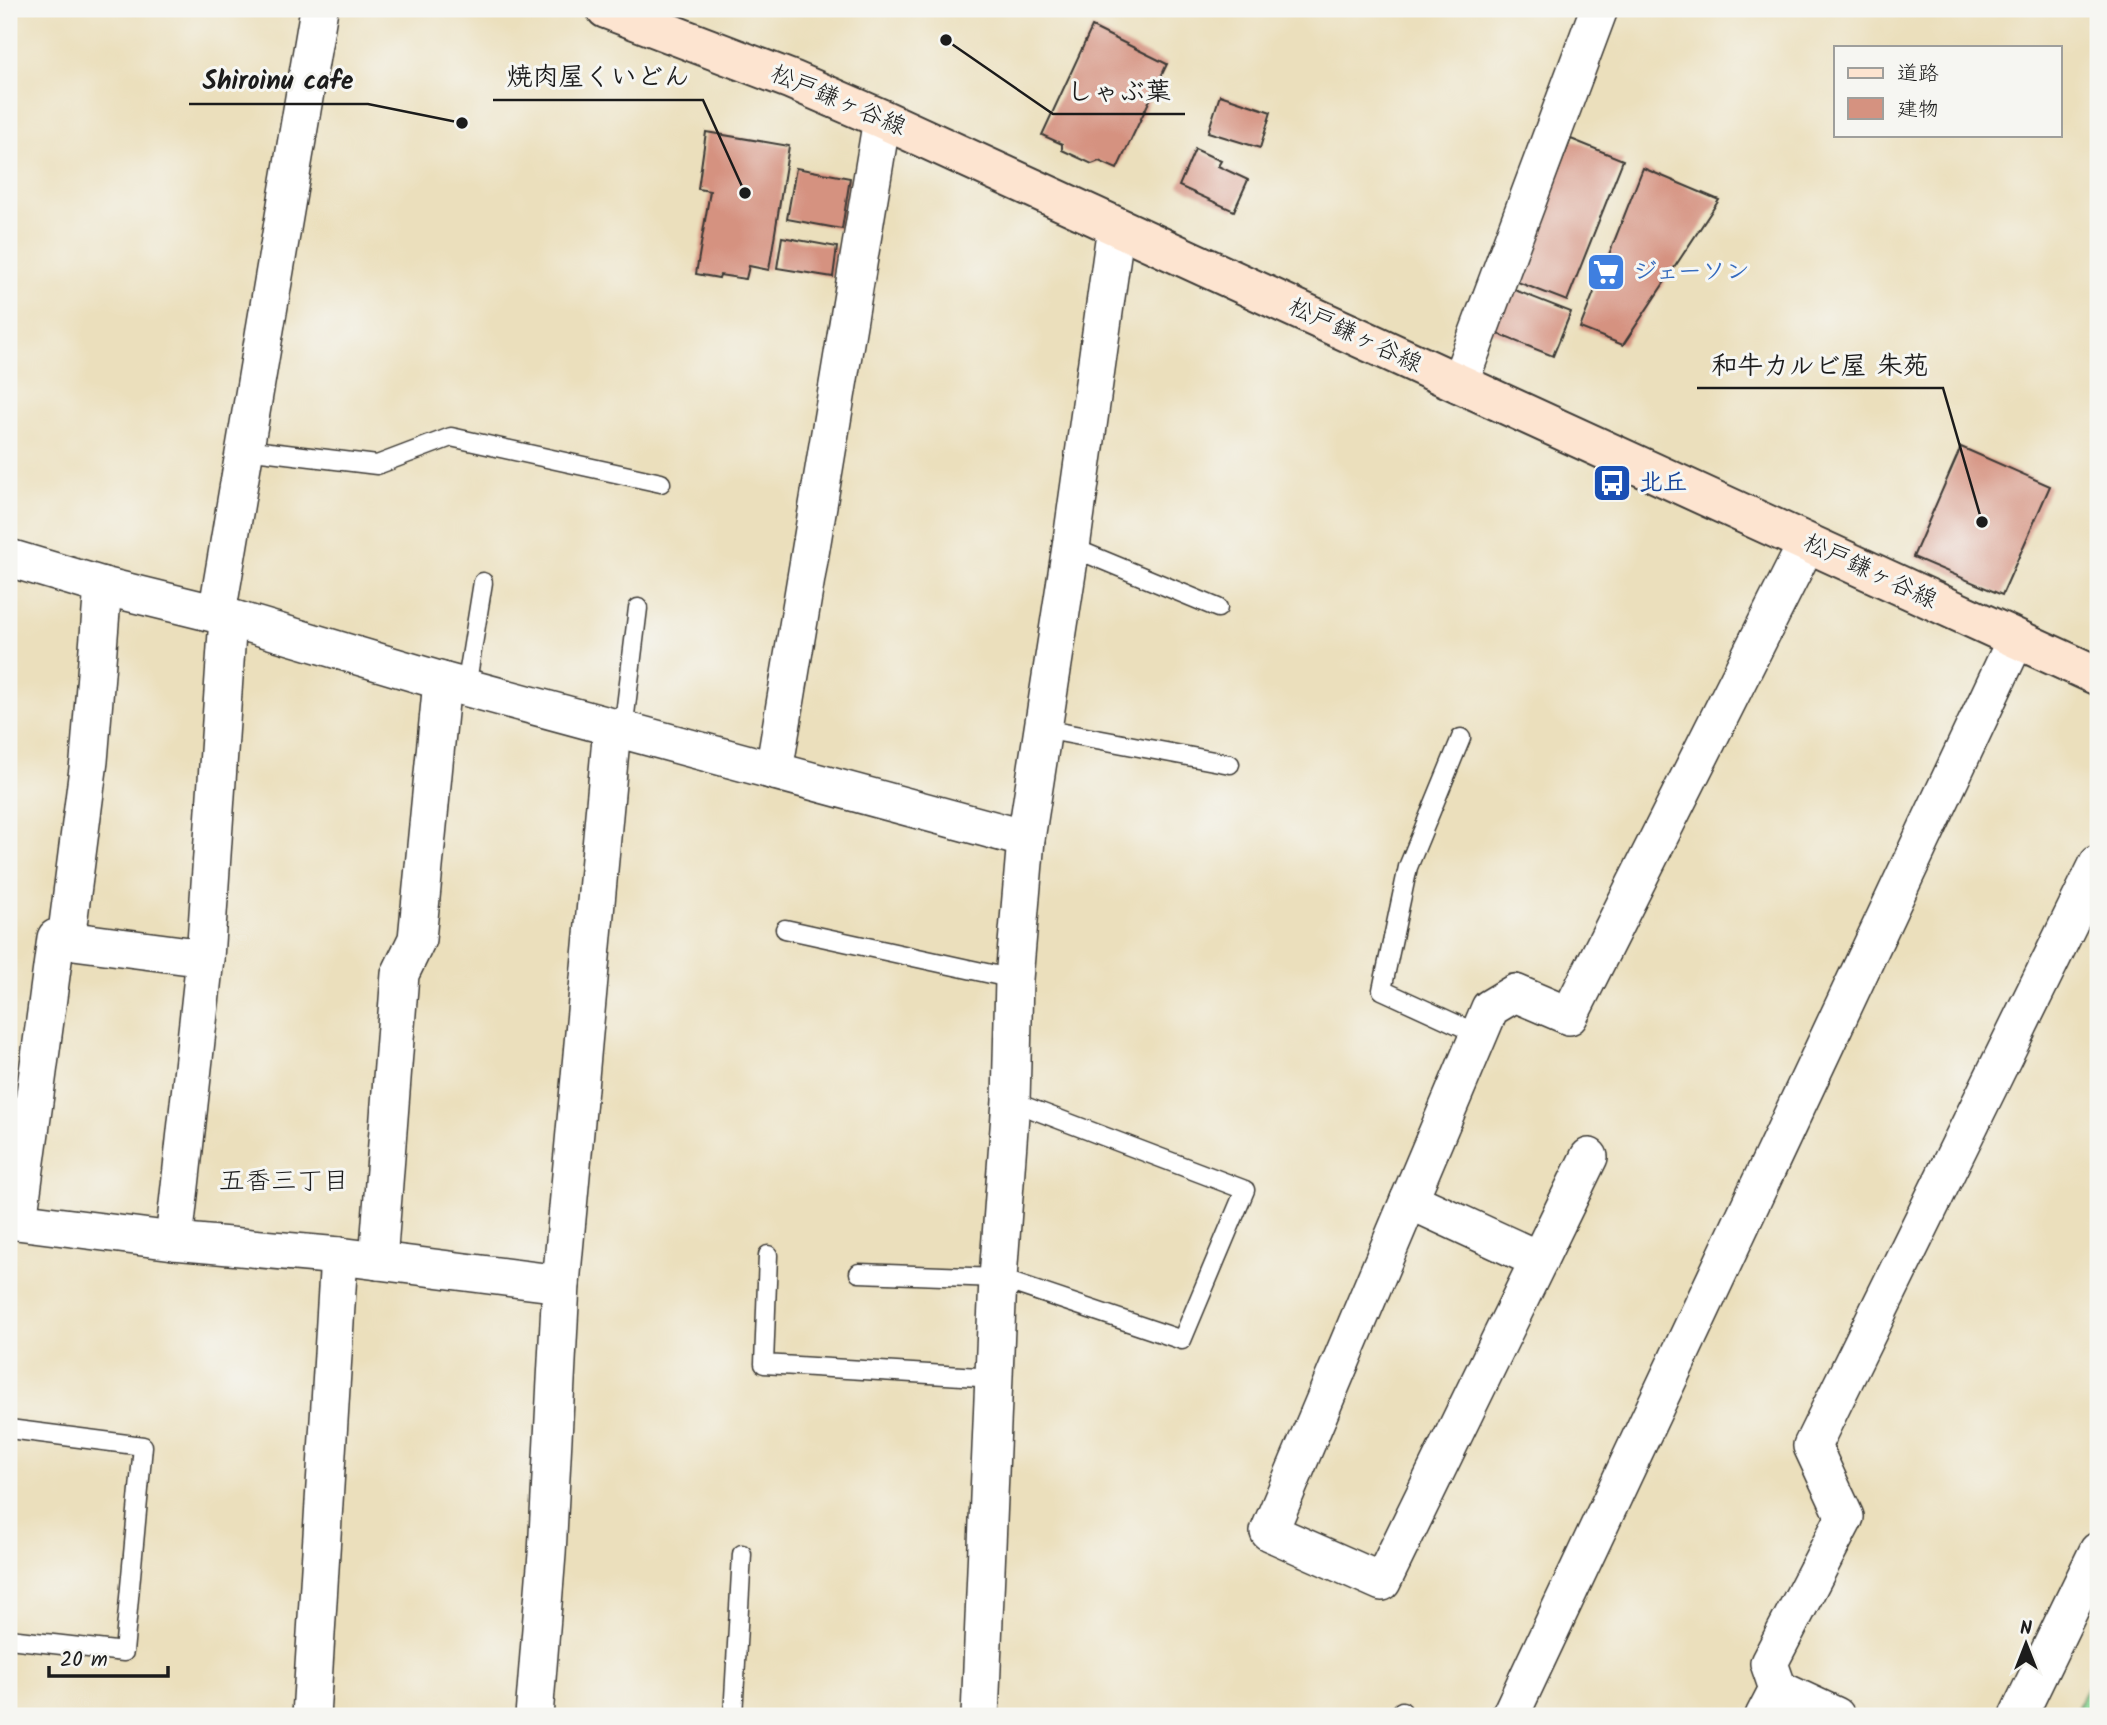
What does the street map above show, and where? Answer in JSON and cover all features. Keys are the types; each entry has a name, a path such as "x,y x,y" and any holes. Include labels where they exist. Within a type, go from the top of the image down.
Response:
{"main road":[{"name":"松戸鎌ヶ谷線","path":"606,9 792,80 882,119 2098,676"}],"street":[{"path":"174,1241 205,958 223,616 245,449 319,9"},
{"path":"1459,384 1602,13"},
{"path":"774,771 882,119"},
{"path":"980,1716 998,1278 1011,1101 1014,979 1026,839 1071,547 1116,226"},
{"path":"1589,1157 1382,1582 1269,1532 1490,1008 1515,993 1569,1016 1807,544"},
{"path":"9,558 103,586 223,616 454,684 1026,839"},
{"path":"66,940 89,761 103,586"},
{"path":"1510,1716 2016,639"},
{"path":"378,1261 400,974 417,939 454,684"},
{"path":"534,1716 547,1553 561,1284 618,729"},
{"path":"1836,1716 1771,1702 1769,1664 1845,1517 1812,1446 2098,864"},
{"path":"205,958 56,938 13,1220 174,1241 339,1256 561,1284"},
{"path":"1409,1200 1539,1260"},
{"path":"311,1716 339,1256"},
{"path":"2018,1716 2098,1551"}],"lane":[{"path":"245,449 377,465 451,438 661,483"},
{"path":"1071,547 1218,608"},
{"path":"454,684 483,582"},
{"path":"618,729 638,608"},
{"path":"1043,729 1230,764"},
{"path":"1461,738 1408,867 1382,990 1478,1034"},
{"path":"785,929 1014,979"},
{"path":"859,1273 998,1278 1182,1340 1245,1190 1011,1101"},
{"path":"768,1255 764,1364 995,1378"},
{"path":"9,1429 143,1446 124,1652 9,1639"},
{"path":"733,1716 742,1554"}],"green space":[{"path":"2098,1664 2098,1716 2074,1716"}],"building":[{"path":"1092,27 1167,64 1117,169 1099,161 1092,164 1062,150 1062,144 1042,135"},
{"path":"1220,95 1271,112 1260,148 1208,132"},
{"path":"706,132 789,146 769,270 749,266 746,279 696,274 710,191 698,189"},
{"path":"1571,139 1623,160 1567,301 1515,281"},
{"path":"1195,149 1221,161 1218,166 1248,180 1234,211 1179,186"},
{"path":"796,168 850,178 842,229 787,219"},
{"path":"1643,168 1719,200 1623,345 1580,328"},
{"path":"782,237 837,247 833,277 777,268"},
{"path":"1507,287 1571,312 1553,356 1490,331"},
{"path":"1961,447 2050,486 2002,595 1913,557"}],"place":[{"name":"しゃぶ葉","path":"946,40"},
{"name":"Shiroinu cafe","path":"462,123"},
{"name":"焼肉屋くいどん","path":"745,193"},
{"name":"ジェーソン","path":"1606,272"},
{"name":"北丘","path":"1612,483"},
{"name":"和牛カルビ屋 朱苑","path":"1982,522"}],"district":[{"name":"五香三丁目","path":"284,1182"}]}
